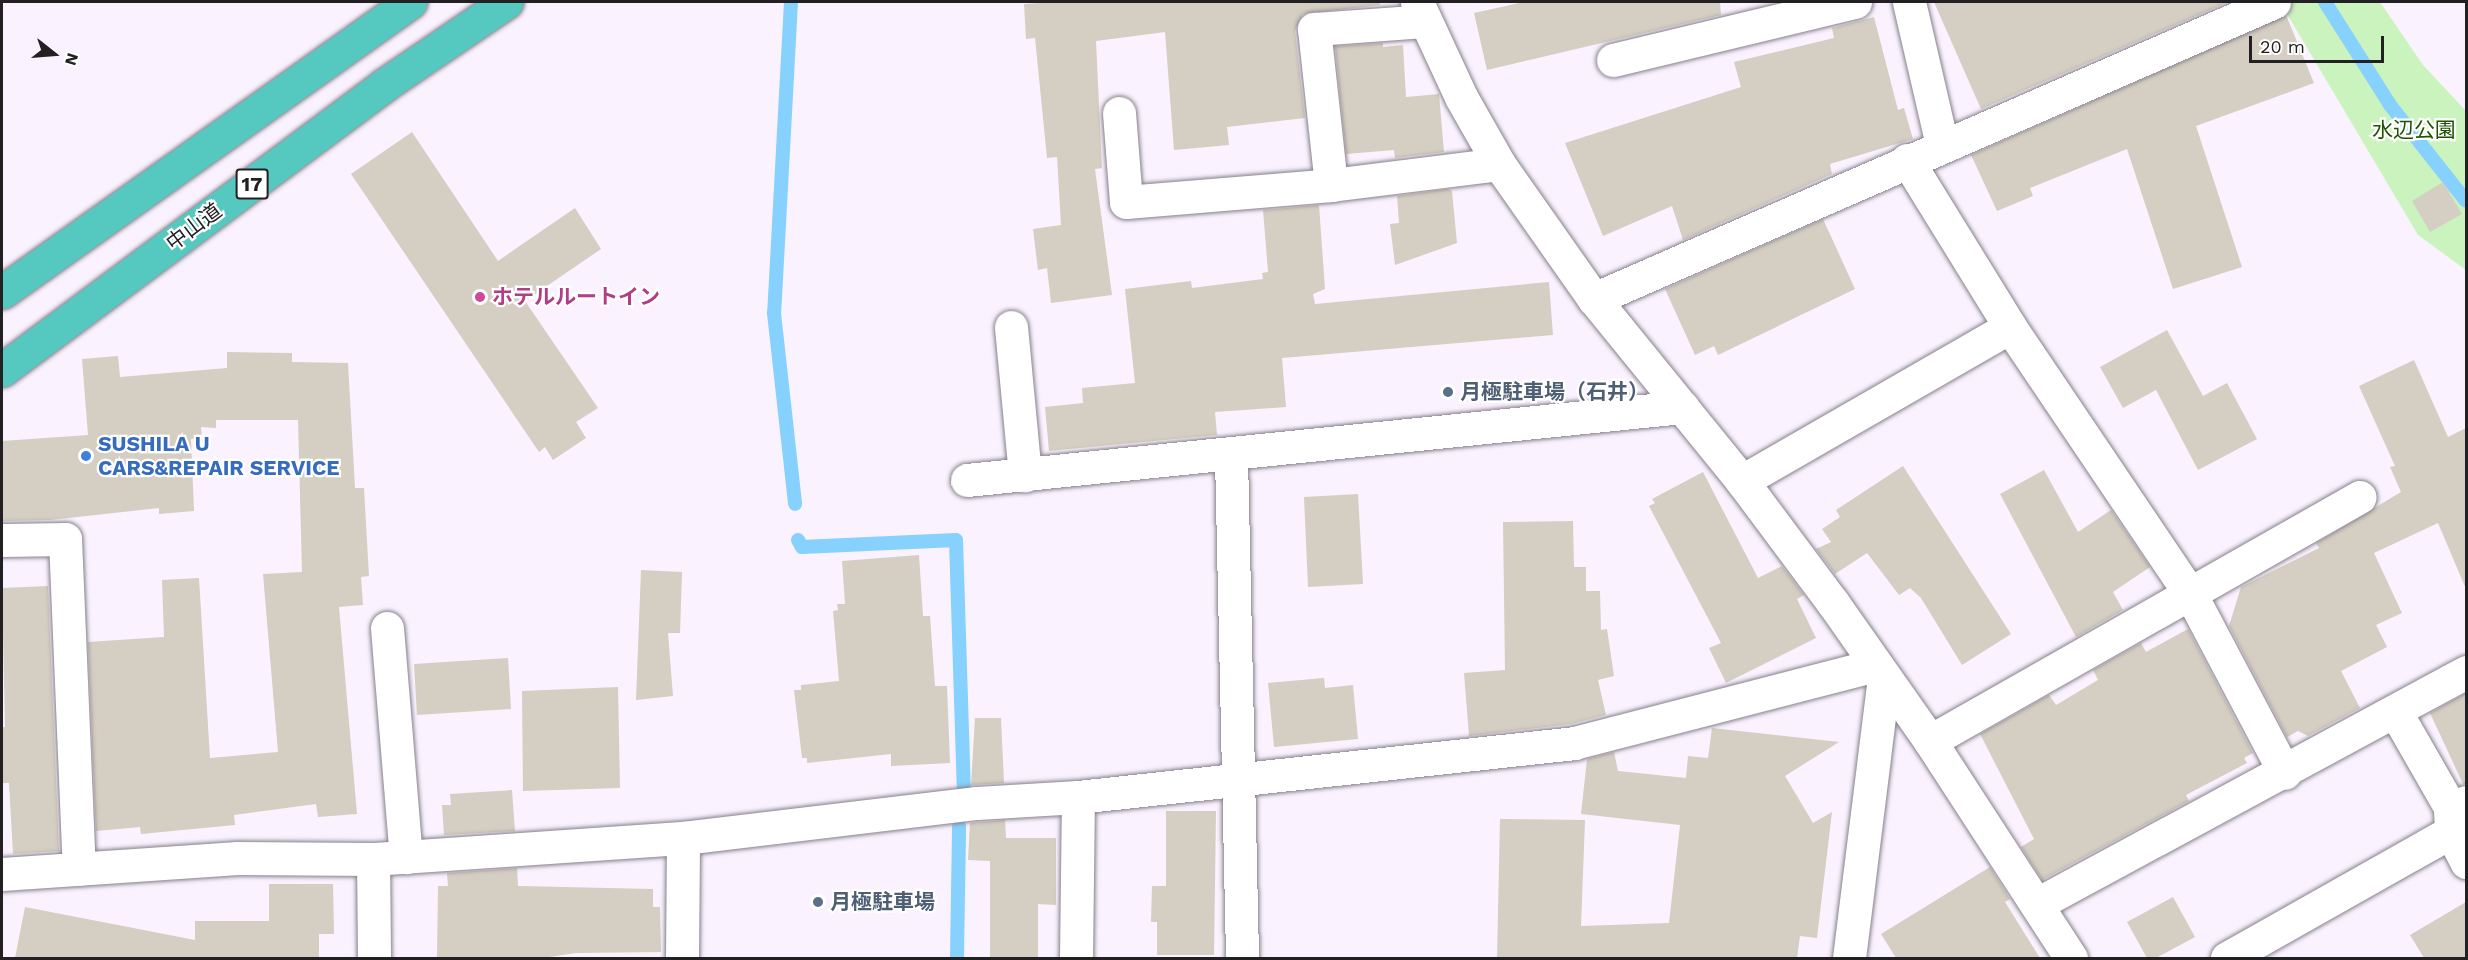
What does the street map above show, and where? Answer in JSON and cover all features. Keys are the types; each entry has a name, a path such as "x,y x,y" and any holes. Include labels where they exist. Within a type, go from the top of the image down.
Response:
{"highway":[{"path":"2,292 410,2"},
{"name":"中山道","path":"2,370 384,85 506,2"}],"street":[{"path":"1613,60 1855,2"},
{"path":"1909,2 1942,145"},
{"path":"1594,299 1907,160 2274,2"},
{"path":"1331,185 1314,29 1421,11 1499,164 1594,299 1742,481 1930,741 2071,958"},
{"path":"1119,113 1126,202 1331,185 1499,164"},
{"path":"1907,160 2010,327 2191,595 2285,773"},
{"path":"1011,327 1025,475"},
{"path":"1742,481 2010,327"},
{"path":"967,480 1232,456 1682,407"},
{"path":"1232,456 1242,958"},
{"path":"1930,741 2191,595 2360,497"},
{"path":"2,540 65,538 80,869"},
{"path":"387,628 406,857"},
{"path":"2,874 237,858 373,859 683,838 977,804 1078,797 1574,743 1880,672"},
{"path":"1850,958 1880,672"},
{"path":"2037,904 2285,773 2466,672"},
{"path":"2395,711 2456,813 2466,862"},
{"path":"1076,958 1078,797"},
{"path":"2227,958 2456,813"},
{"path":"682,958 683,838"},
{"path":"373,859 374,958"}],"green space":[{"name":"水辺公園","path":"2280,2 2380,2 2423,65 2466,111 2466,270 2418,235"}],"building":[{"path":"1059,2 1380,2 1380,5 1303,14 1295,31 1305,118 1227,127 1229,145 1174,150 1165,32 1096,41 1102,168 1095,169 1112,295 1051,303 1047,268 1038,270 1033,229 1061,225 1057,157 1047,158 1035,38 1026,39 1024,4"},
{"path":"1524,2 1720,2 1721,15 1487,70 1474,13"},
{"path":"1934,2 2228,2 1981,109"},
{"path":"2286,15 2314,83 2196,126 2242,267 2173,289 2127,149 2030,188 2033,196 1997,211 1971,155"},
{"path":"1874,17 1898,110 1904,108 1913,139 1830,164 1832,174 1683,240 1672,206 1603,236 1565,143 1741,87 1734,62 1834,38 1832,28"},
{"path":"1383,43 1383,47 1403,45 1406,97 1439,94 1444,152 1395,158 1394,150 1346,154 1335,46"},
{"path":"412,132 498,261 575,208 601,249 525,301 598,408 576,422 586,438 553,460 545,447 539,452 351,174"},
{"path":"2443,182 2462,214 2430,232 2412,201"},
{"path":"1448,189 1452,191 1457,243 1395,265 1390,224 1399,223 1397,196"},
{"path":"1319,205 1325,289 1313,294 1315,304 1549,282 1553,335 1282,358 1286,407 1215,412 1217,435 1049,451 1045,407 1083,403 1082,388 1135,383 1125,289 1191,281 1192,288 1263,279 1262,273 1268,272 1263,210"},
{"path":"1823,219 1855,289 1718,355 1714,346 1695,355 1665,289"},
{"path":"2167,330 2203,396 2227,383 2257,439 2198,470 2156,390 2123,408 2100,367"},
{"path":"227,352 292,353 292,362 348,363 355,488 364,488 369,576 361,577 363,605 339,607 357,814 318,817 316,804 234,815 235,825 141,834 140,827 96,831 88,642 164,637 162,580 199,578 210,758 278,752 263,574 302,572 298,420 216,420 216,428 201,427 202,438 191,439 194,511 159,514 159,508 50,520 2,521 2,441 88,435 82,359 118,356 120,377 227,368"},
{"path":"2414,360 2448,437 2466,428 2466,589 2438,523 2374,553 2402,613 2376,625 2387,647 2341,671 2360,708 2308,736 2298,731 2287,737 2229,626 2241,587 2319,548 2316,543 2401,492 2390,467 2395,466 2359,386"},
{"path":"1903,466 2011,634 1962,665 1921,598 1910,588 1899,595 1867,553 1835,574 1816,549 1831,542 1822,529 1840,517 1836,510"},
{"path":"2044,470 2078,532 2111,510 2150,567 2113,592 2123,610 2076,637 2000,494"},
{"path":"1703,472 1758,578 1782,566 1804,595 1797,599 1816,638 1726,683 1709,648 1721,643 1649,506 1655,503 1652,499"},
{"path":"1358,494 1363,584 1308,587 1304,497"},
{"path":"1573,521 1574,567 1586,567 1586,591 1600,591 1601,630 1607,629 1614,676 1598,680 1606,715 1571,724 1469,736 1464,673 1505,670 1503,522"},
{"path":"919,555 923,616 930,616 935,686 947,686 950,763 891,766 891,754 807,763 807,758 802,758 794,690 801,690 801,685 839,681 833,611 838,610 837,604 845,604 842,561"},
{"path":"641,570 682,572 680,633 668,633 673,696 636,700"},
{"path":"48,586 59,851 13,854 9,783 2,783 2,727 5,727 2,588"},
{"path":"2188,629 2253,753 2244,758 2247,763 2186,795 2189,801 2042,880 2021,847 2034,839 1980,734 2049,695 2056,705 2098,680 2093,670 2141,643 2146,652"},
{"path":"508,658 511,709 417,715 414,664"},
{"path":"1324,678 1325,688 1353,685 1358,739 1274,747 1268,683"},
{"path":"618,687 620,788 523,791 522,691"},
{"path":"2466,693 2466,784 2463,784 2430,713"},
{"path":"975,718 1001,718 1004,783 971,785"},
{"path":"1712,728 1839,742 1785,776 1813,823 1832,812 1817,938 1800,936 1797,958 1497,958 1500,819 1585,820 1581,926 1669,923 1680,825 1581,814 1587,759 1614,752 1618,771 1686,778 1688,756 1708,758"},
{"path":"512,790 515,831 444,835 442,805 451,805 450,794"},
{"path":"1166,811 1216,811 1214,955 1157,955 1157,922 1151,922 1152,886 1166,886"},
{"path":"1005,820 1006,838 1056,838 1056,905 1038,904 1038,958 990,958 990,861 968,860 970,823"},
{"path":"1990,867 2010,899 2005,902 2040,958 1896,958 1881,934"},
{"path":"517,868 518,886 653,889 653,907 660,907 661,952 576,953 543,958 437,958 438,886 448,886 447,873"},
{"path":"269,884 333,884 334,934 319,934 319,958 15,958 25,907 195,940 195,921 269,921"},
{"path":"2173,897 2195,937 2156,958 2147,958 2127,922"},
{"path":"2466,902 2466,958 2424,958 2410,935"}],"waterway":[{"path":"791,2 774,313 795,504"},
{"path":"2325,2 2390,105 2466,201"},
{"path":"798,540 802,547 956,540 964,789"},
{"path":"957,958 959,826"}],"place":[{"name":"ホテルルートイン","path":"480,297"},
{"name":"月極駐車場（石井）","path":"1448,392"},
{"name":"SUSHILA U CARS&REPAIR SERVICE","path":"86,456"},
{"name":"月極駐車場","path":"818,902"}]}
